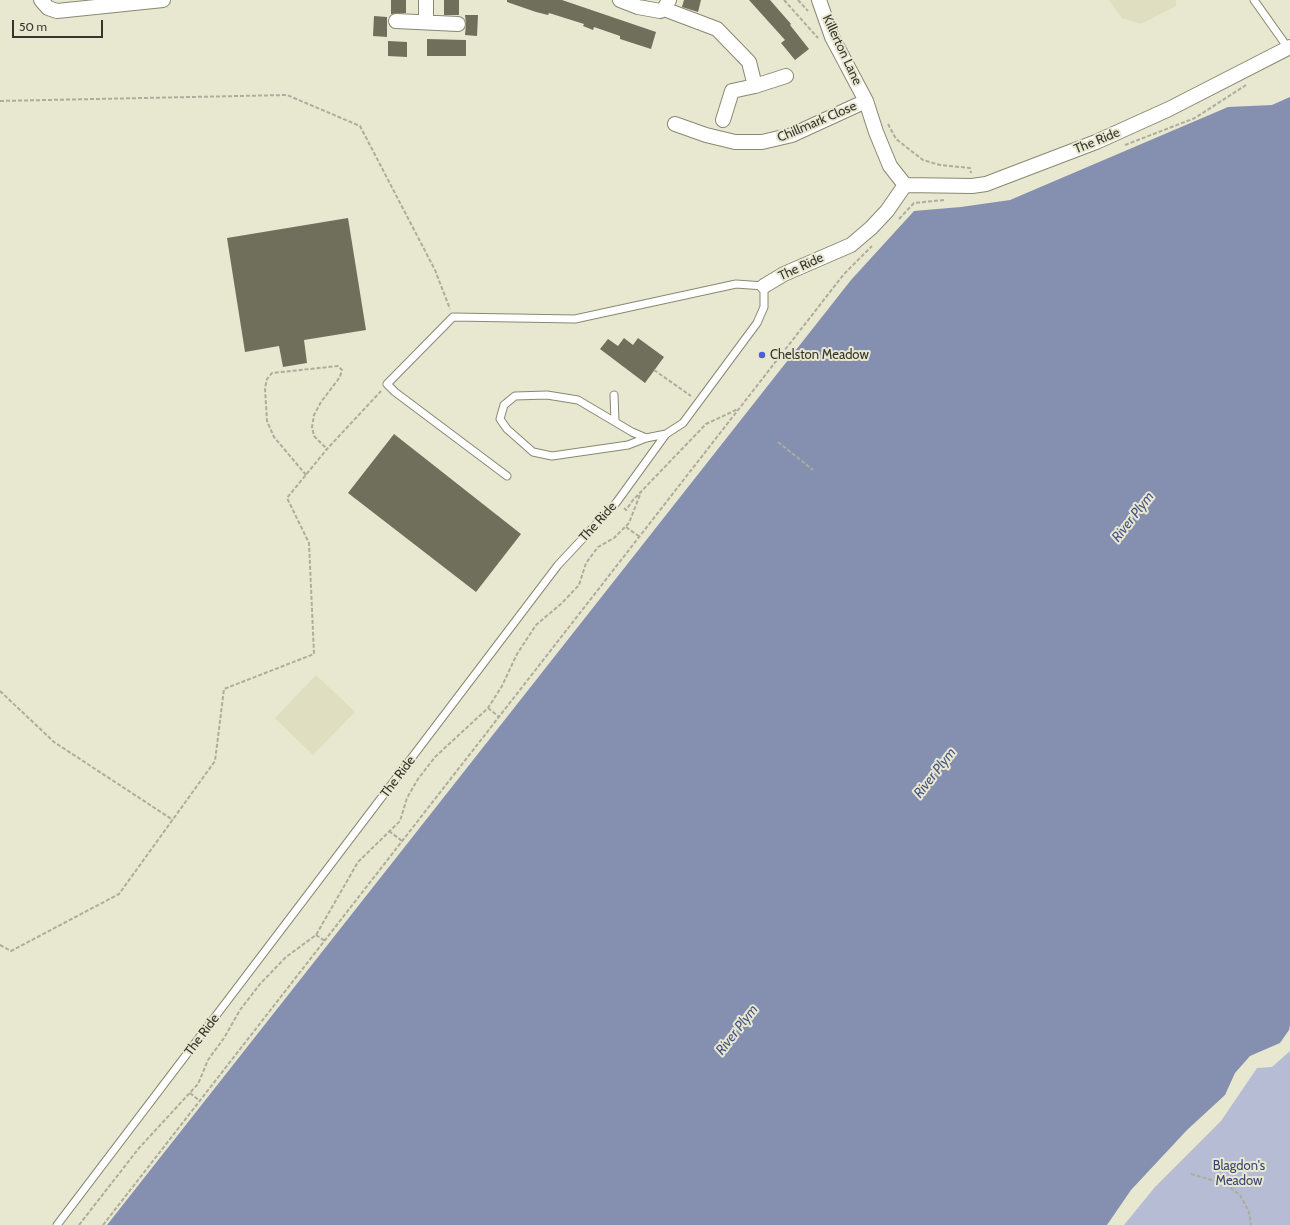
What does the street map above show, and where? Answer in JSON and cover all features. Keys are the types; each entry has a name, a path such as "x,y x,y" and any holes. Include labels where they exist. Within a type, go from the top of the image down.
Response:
{"street":[{"path":"41,0 48,8 57,10 163,0"},
{"path":"426,0 426,22"},
{"path":"620,0 651,11 660,11 667,4 717,29 749,62 755,86"},
{"name":"Killerton Lane","path":"819,0 832,37 866,101 876,132 890,166 905,185"},
{"path":"396,21 458,24"},
{"name":"The Ride","path":"764,286 784,274 851,245 871,228 886,211 905,185 972,186 986,184 1096,142 1169,109 1289,47"},
{"path":"723,120 732,91 755,86 786,76"},
{"name":"Chillmark Close","path":"675,124 706,135 735,142 762,142 792,135 866,101"}],"lane":[{"path":"1254,0 1289,47"},
{"path":"508,476 395,392 387,384 453,317 575,319 736,284 764,286"},
{"name":"The Ride","path":"57,1225 558,565 616,503 666,434 683,423 757,323 764,307 764,286"},
{"path":"614,395 614,421"},
{"path":"646,438 578,400 547,396 515,396 504,406 500,419 507,429 533,452 552,456 628,445 646,438 666,434"}],"path":[{"path":"0,102 287,95 360,126 435,270 453,317"},
{"path":"887,123 896,139 923,160 940,165 970,168 972,186"},
{"path":"898,220 914,203 951,199"},
{"path":"103,1225 844,274 876,241"},
{"path":"306,475 274,438 267,421 265,388 267,379 272,373 338,366 342,370 340,377 321,402 314,415 312,427 314,436 328,449"},
{"path":"654,370 698,402"},
{"path":"0,945 12,950 119,894 215,761 224,689 314,654 309,543 286,498 387,384"},
{"path":"616,503 626,510 641,492 706,424 739,408"},
{"path":"778,442 813,470"},
{"path":"79,1225 139,1148 198,1084 208,1060 224,1038 240,1010 256,989 286,957 316,935 358,862 400,821 407,798 418,779 435,757 488,708 502,686 517,654 536,625 562,603 579,585 586,563 598,547 614,538 630,523 641,492"},
{"path":"626,527 640,537"},
{"path":"0,691 54,742 173,820"},
{"path":"488,708 499,717"},
{"path":"389,831 402,841"},
{"path":"316,935 325,941"},
{"path":"190,1093 200,1101"},
{"path":"1191,1174 1225,1184 1240,1195 1249,1212 1252,1225"}],"shaded area":[{"path":"1109,0 1176,0 1176,6 1141,24 1122,18"},
{"path":"316,675 355,712 313,755 275,718"}],"green space":[{"name":"Blagdon's Meadow","path":"1290,1051 1290,1225 1124,1225 1155,1187 1221,1121 1257,1068 1272,1067"}],"water":[{"name":"River Plym","path":"1290,97 1290,1025 1289,1030 1280,1043 1250,1056 1235,1073 1225,1095 1187,1130 1131,1190 1107,1225 107,1225 851,280 914,211 961,207 1010,200 1228,107 1272,105"}],"building":[{"path":"391,0 406,0 406,13 391,14"},
{"path":"444,0 459,0 459,15 444,15"},
{"path":"507,0 562,0 656,32 651,49 620,39 620,36 594,27 593,30 583,26 584,24 549,13 548,15 536,12 507,2"},
{"path":"684,0 701,0 698,12 682,7"},
{"path":"749,0 770,0 791,24 790,25 809,49 795,60 781,43 785,40"},
{"path":"465,15 478,15 477,36 465,35"},
{"path":"374,16 387,17 387,37 373,36"},
{"path":"427,39 466,40 466,56 427,56"},
{"path":"388,41 407,42 407,57 388,56"},
{"path":"348,218 366,330 304,340 307,363 283,367 279,346 245,352 227,238"},
{"path":"624,338 633,345 638,338 664,357 645,383 600,349 608,339 618,346"},
{"path":"394,434 521,534 476,592 348,493"}],"place":[{"name":"Chelston Meadow","path":"762,355"}]}
